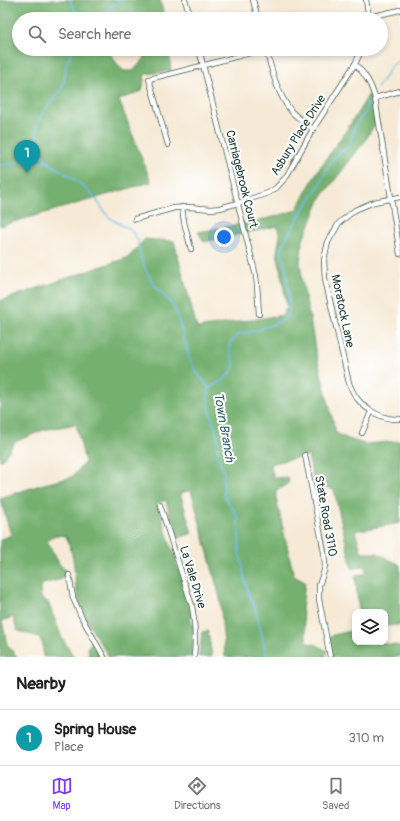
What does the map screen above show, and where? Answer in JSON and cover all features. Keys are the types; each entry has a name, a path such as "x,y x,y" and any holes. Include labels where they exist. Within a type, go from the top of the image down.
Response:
{"street":[{"path":"186,0 189,12"},
{"path":"253,0 256,12"},
{"path":"366,0 368,12"},
{"path":"388,13 400,10"},
{"name":"Carriagebrook Court","path":"201,56 256,276 259,314"},
{"path":"168,145 150,79 238,56"},
{"path":"268,56 281,95 292,112 313,129"},
{"name":"Asbury Place Drive","path":"135,219 182,207 211,209 220,208 268,194 286,177 313,129 358,56"},
{"path":"354,64 363,72 371,86 375,98 400,254"},
{"path":"375,98 400,91"},
{"name":"Moratock Lane","path":"400,197 374,202 355,210 339,223 328,242 324,260 325,279 349,383 356,397 372,412 394,419 400,419"},
{"path":"182,207 191,249"},
{"path":"362,433 372,412"},
{"name":"State Road 3110","path":"305,454 324,552 325,565 319,585 319,599 330,657"},
{"name":"La Vale Drive","path":"160,505 192,606 196,642 194,657"},
{"path":"69,575 73,598 82,618 104,657"}],"green space":[{"path":"0,0 160,0 163,12 12,12 12,56 112,56 124,71 133,71 145,58 144,56 170,56 171,71 145,74 142,91 119,100 151,182 0,226"},
{"path":"369,94 376,122 365,141 321,198 303,240 300,261 302,281 315,349 336,433 348,439 365,444 400,441 400,523 355,531 362,553 377,553 400,565 400,625 388,626 388,609 359,609 355,576 367,573 364,566 352,569 334,490 314,482 308,455 270,464 274,478 288,477 289,482 284,487 276,490 276,498 294,576 305,582 302,609 307,643 317,645 327,651 326,657 225,657 220,598 191,490 180,493 192,533 176,539 166,500 157,503 187,596 192,624 193,643 191,657 109,657 89,624 81,606 76,588 73,558 66,536 55,535 47,541 60,565 67,571 62,579 43,584 40,589 41,598 48,602 62,638 74,657 43,657 43,645 39,637 17,630 13,617 2,621 7,644 17,657 0,657 0,540 11,535 0,498 40,485 72,477 85,462 76,424 43,430 15,442 0,461 0,301 129,257 145,239 174,241 197,328 283,315 287,306 277,252 280,235 277,226 204,242 198,232 260,220 296,210 317,172 348,128"},
{"path":"208,631 212,657 199,657 202,632"},
{"path":"352,631 352,645 388,644 400,646 400,657 331,657 329,636"},
{"path":"93,642 102,657 89,657 88,646"}],"waterway":[{"path":"70,0 76,12"},
{"path":"104,12 122,0"},
{"name":"Town Branch","path":"70,56 61,90 41,115 37,125 37,134 41,152 48,162 83,186 96,199 110,218 129,228 138,240 139,251 146,271 154,284 174,307 190,360 197,373 209,388 208,397 211,416 217,433 218,455 224,473 224,495 236,514 238,521 239,551 244,576 249,595 255,607 267,657"},
{"path":"377,88 391,66 400,60"},
{"path":"209,388 225,379 232,371 234,365 229,347 230,343 238,334 255,331 282,321 288,314 289,300 287,276 281,253 282,248 301,213 319,186 330,164 340,152 347,148 351,142 354,128 364,115 368,101"},
{"path":"0,165 21,162 48,162"}],"place":[{"name":"Spring House","path":"27,173"}]}
